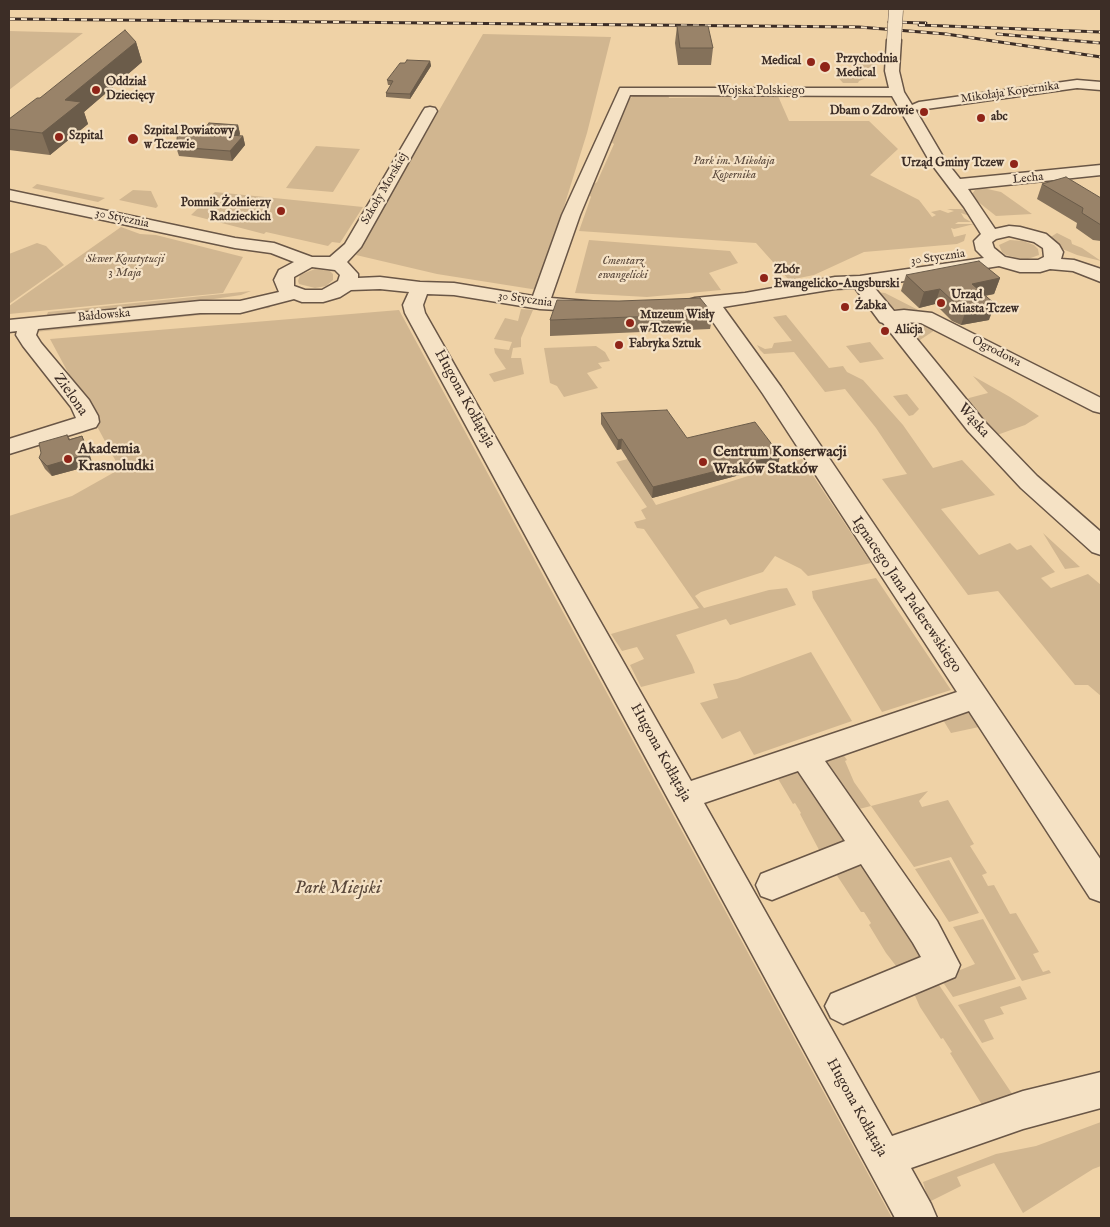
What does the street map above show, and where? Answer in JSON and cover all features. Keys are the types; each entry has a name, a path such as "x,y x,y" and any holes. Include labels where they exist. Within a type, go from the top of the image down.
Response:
{"street":[{"path":"896,10 892,70 897,92 938,162 972,205 991,248 1020,266 1030,267 1051,258 1101,265"},
{"name":"Mikołaja Kopernika","path":"919,106 1077,84 1101,86"},
{"name":"Wojska Polskiego","path":"540,303 571,215 626,91 897,92"},
{"name":"Szkoły Morskiej","path":"344,273 352,247 430,111"},
{"name":"Lecha","path":"955,185 1101,170"},
{"name":"30 Stycznia","path":"9,195 235,244 278,260 295,278"},
{"path":"972,205 995,219 1009,231 1040,238 1050,245 1051,258"},
{"path":"991,248 1009,231"},
{"name":"30 Stycznia","path":"677,305 710,303 790,292 835,283 860,282 991,248"},
{"name":"30 Stycznia","path":"835,283 860,272 960,256 991,248"},
{"path":"1051,258 1092,271 1101,276"},
{"path":"295,278 312,297 322,296 333,293 344,273"},
{"path":"295,278 344,273"},
{"name":"30 Stycznia","path":"344,273 380,282 420,288 454,289"},
{"name":"30 Stycznia","path":"344,273 387,274 407,277 454,289 540,303 612,306"},
{"name":"Bałdowska","path":"19,325 200,307 240,307 295,278"},
{"name":"Wąska","path":"860,282 887,318 976,426 1030,482 1101,546"},
{"name":"Hugona Kołłątaja","path":"420,288 413,305 415,313 916,1218"},
{"name":"Ignacego Jana Paderewskiego","path":"710,303 773,392 1101,887"},
{"name":"Ogrodowa","path":"887,318 904,316 925,317 1101,406"},
{"name":"Zielona","path":"9,447 88,422 81,405 33,346 19,325"},
{"path":"684,797 974,698"},
{"path":"804,755 925,932 943,965 843,1006"},
{"path":"772,885 867,847"},
{"path":"883,1158 1024,1110 1101,1090"}],"green space":[{"path":"9,31 83,33 9,90"},
{"path":"483,34 611,37 587,133 538,290 437,274 356,255"},
{"path":"875,59 876,74 858,83 843,83 836,75 855,76 851,64 854,64 852,60"},
{"name":"Park im. Mikołaja Kopernika","path":"668,93 669,98 778,96 789,121 869,121 898,149 870,175 919,200 932,217 936,215 931,212 940,210 948,213 954,211 947,209 967,210 975,218 961,213 964,218 971,222 958,222 955,224 974,224 951,228 954,237 966,234 964,241 957,244 864,252 814,275 789,280 756,243 579,231 591,197 586,189 597,182 614,144 610,141 625,101 634,96"},
{"path":"316,146 360,149 333,192 286,188"},
{"path":"37,184 105,198 98,202 32,188"},
{"path":"983,188 1001,192 1032,214 996,216 972,197 975,190"},
{"path":"133,190 151,191 158,206 156,208 119,200"},
{"path":"215,192 363,207 340,243 332,242 328,246 266,232 264,234 191,215"},
{"name":"Skwer Konstytucji 3 Maja","path":"121,227 140,234 156,235 243,257 223,293 9,314 9,306"},
{"path":"1057,233 1071,240 1072,244 1082,248 1101,261 1077,255 1060,248 1049,238"},
{"name":"Cmentarz ewangelicki","path":"589,240 730,251 738,263 709,273 721,290 647,297 575,293"},
{"path":"1010,240 1023,241 1034,245 1038,249 1039,255 1025,260 1006,255 1002,252 999,245"},
{"path":"37,243 46,246 64,265 9,304 9,254"},
{"path":"315,269 330,271 333,274 333,280 326,286 315,288 299,284 300,275"},
{"path":"251,291 241,295 207,300 46,317 48,312"},
{"path":"876,292 885,293 928,315 895,309 889,306"},
{"path":"268,304 270,308 35,332 37,328 245,309"},
{"path":"521,309 533,310 521,338 521,347 513,348 511,358 521,358 524,374 494,382 489,374 506,369 495,353 494,348 509,350 512,342 494,339 505,318 518,321"},
{"name":"Park Miejski","path":"399,310 892,1218 9,1218 9,516 72,496 120,469 50,339"},
{"path":"786,315 829,368 843,366 847,372 863,380 903,425 933,468 962,460 995,495 941,509 979,555 1010,543 1017,550 1031,545 1055,572 1041,578 1051,588 1088,574 1101,585 1101,696 1088,685 1075,685 998,591 968,595 882,479 907,474 876,428 845,389 825,392 794,352 764,354 760,350 757,345 765,349 772,348 774,343 792,341 773,317"},
{"path":"916,320 935,330 917,342 905,326 905,323 908,321"},
{"path":"870,342 884,359 860,363 846,346"},
{"path":"596,346 605,352 610,361 598,363 602,368 587,373 598,388 564,397 557,386 550,383 544,348"},
{"path":"973,376 1039,416 1025,425 997,435 966,401 969,398 988,393"},
{"path":"907,394 919,409 909,416 893,396"},
{"path":"628,459 656,505 802,459 871,563 808,576 801,569 775,556 763,572 701,592 695,596 704,608 769,590 787,588 796,605 730,625 726,619 676,635 695,673 641,687 630,665 644,659 637,647 622,651 611,634 699,608 644,529 637,528 634,522 646,519 641,510 647,507 616,462"},
{"path":"1043,533 1080,567 1065,569"},
{"path":"876,578 951,690 882,712 813,598 812,591"},
{"path":"811,652 852,721 754,755 740,731 722,739 700,703 718,698 713,684 737,679"},
{"path":"962,702 979,727 951,733 937,710"},
{"path":"840,750 847,760 845,761 854,782 871,806 851,811 822,755"},
{"path":"792,759 854,852 826,863 801,813 795,803 793,804 771,767"},
{"path":"928,791 919,801 922,807 948,800 974,844 970,846 987,873 982,875 988,886 994,885 1010,914 1016,913 1039,952 1033,954 1043,972 1049,970 1051,973 1022,981 951,857 914,867 871,806"},
{"path":"949,860 979,913 949,922 915,869"},
{"path":"860,863 930,970 907,980 886,953 869,925 871,923 864,912 861,912 834,871"},
{"path":"983,919 1016,979 953,997 940,978 975,964 953,927"},
{"path":"935,979 1023,1110 992,1121 950,1053 952,1052 920,1007 912,989"},
{"path":"1020,986 1027,999 1000,1007 1004,1014 984,1020 994,1039 982,1043 958,1005"},
{"path":"1101,1122 1101,1166 1093,1169 1023,1213 994,1163 957,1177 961,1186 929,1202 923,1182 996,1154 1036,1146"}],"building":[{"path":"677,26 708,26 713,48 680,48"},
{"path":"125,30 136,42 65,100 81,102 42,133 9,129 9,119 37,98 40,98"},
{"path":"407,60 430,61 410,94 386,93 393,81 387,80 400,63 405,63"},
{"path":"209,123 238,125 230,135 243,136 230,151 176,147 178,131 201,133"},
{"path":"1066,177 1101,198 1101,225 1082,213 1083,208 1042,184"},
{"path":"979,261 1000,278 972,284 995,304 966,310 957,305 940,289 924,292 906,275"},
{"path":"700,298 713,314 550,320 557,300 619,301"},
{"name":"Centrum Konserwacji Wraków Statków","path":"667,410 687,438 755,422 780,455 653,487 622,439 618,440 601,413"},
{"path":"67,435 69,440 82,436 88,454 47,466 39,458 41,453 39,443"}],"railway":[{"path":"9,19 859,27 946,34 1101,57"},
{"path":"889,22 926,23"},
{"path":"919,25 1101,32"},
{"path":"997,34 1101,43"}],"place":[{"name":"Medical","path":"811,62"},
{"name":"Przychodnia Medical","path":"825,67"},
{"name":"Oddział Dziecięcy","path":"96,90"},
{"name":"Dbam o Zdrowie","path":"924,112"},
{"name":"abc","path":"981,118"},
{"name":"Szpital","path":"59,137"},
{"name":"Szpital Powiatowy w Tczewie","path":"133,139"},
{"name":"Urząd Gminy Tczew","path":"1014,164"},
{"name":"Pomnik Żołnierzy Radzieckich","path":"281,211"},
{"name":"Zbór Ewangelicko-Augsburski","path":"764,278"},
{"name":"Urząd Miasta Tczew","path":"941,303"},
{"name":"Żabka","path":"845,307"},
{"name":"Muzeum Wisły w Tczewie","path":"630,323"},
{"name":"Alicja","path":"885,331"},
{"name":"Fabryka Sztuk","path":"619,345"},
{"name":"Akademia Krasnoludki","path":"68,459"},
{"name":"Centrum Konserwacji Wraków Statków","path":"703,462"}]}
